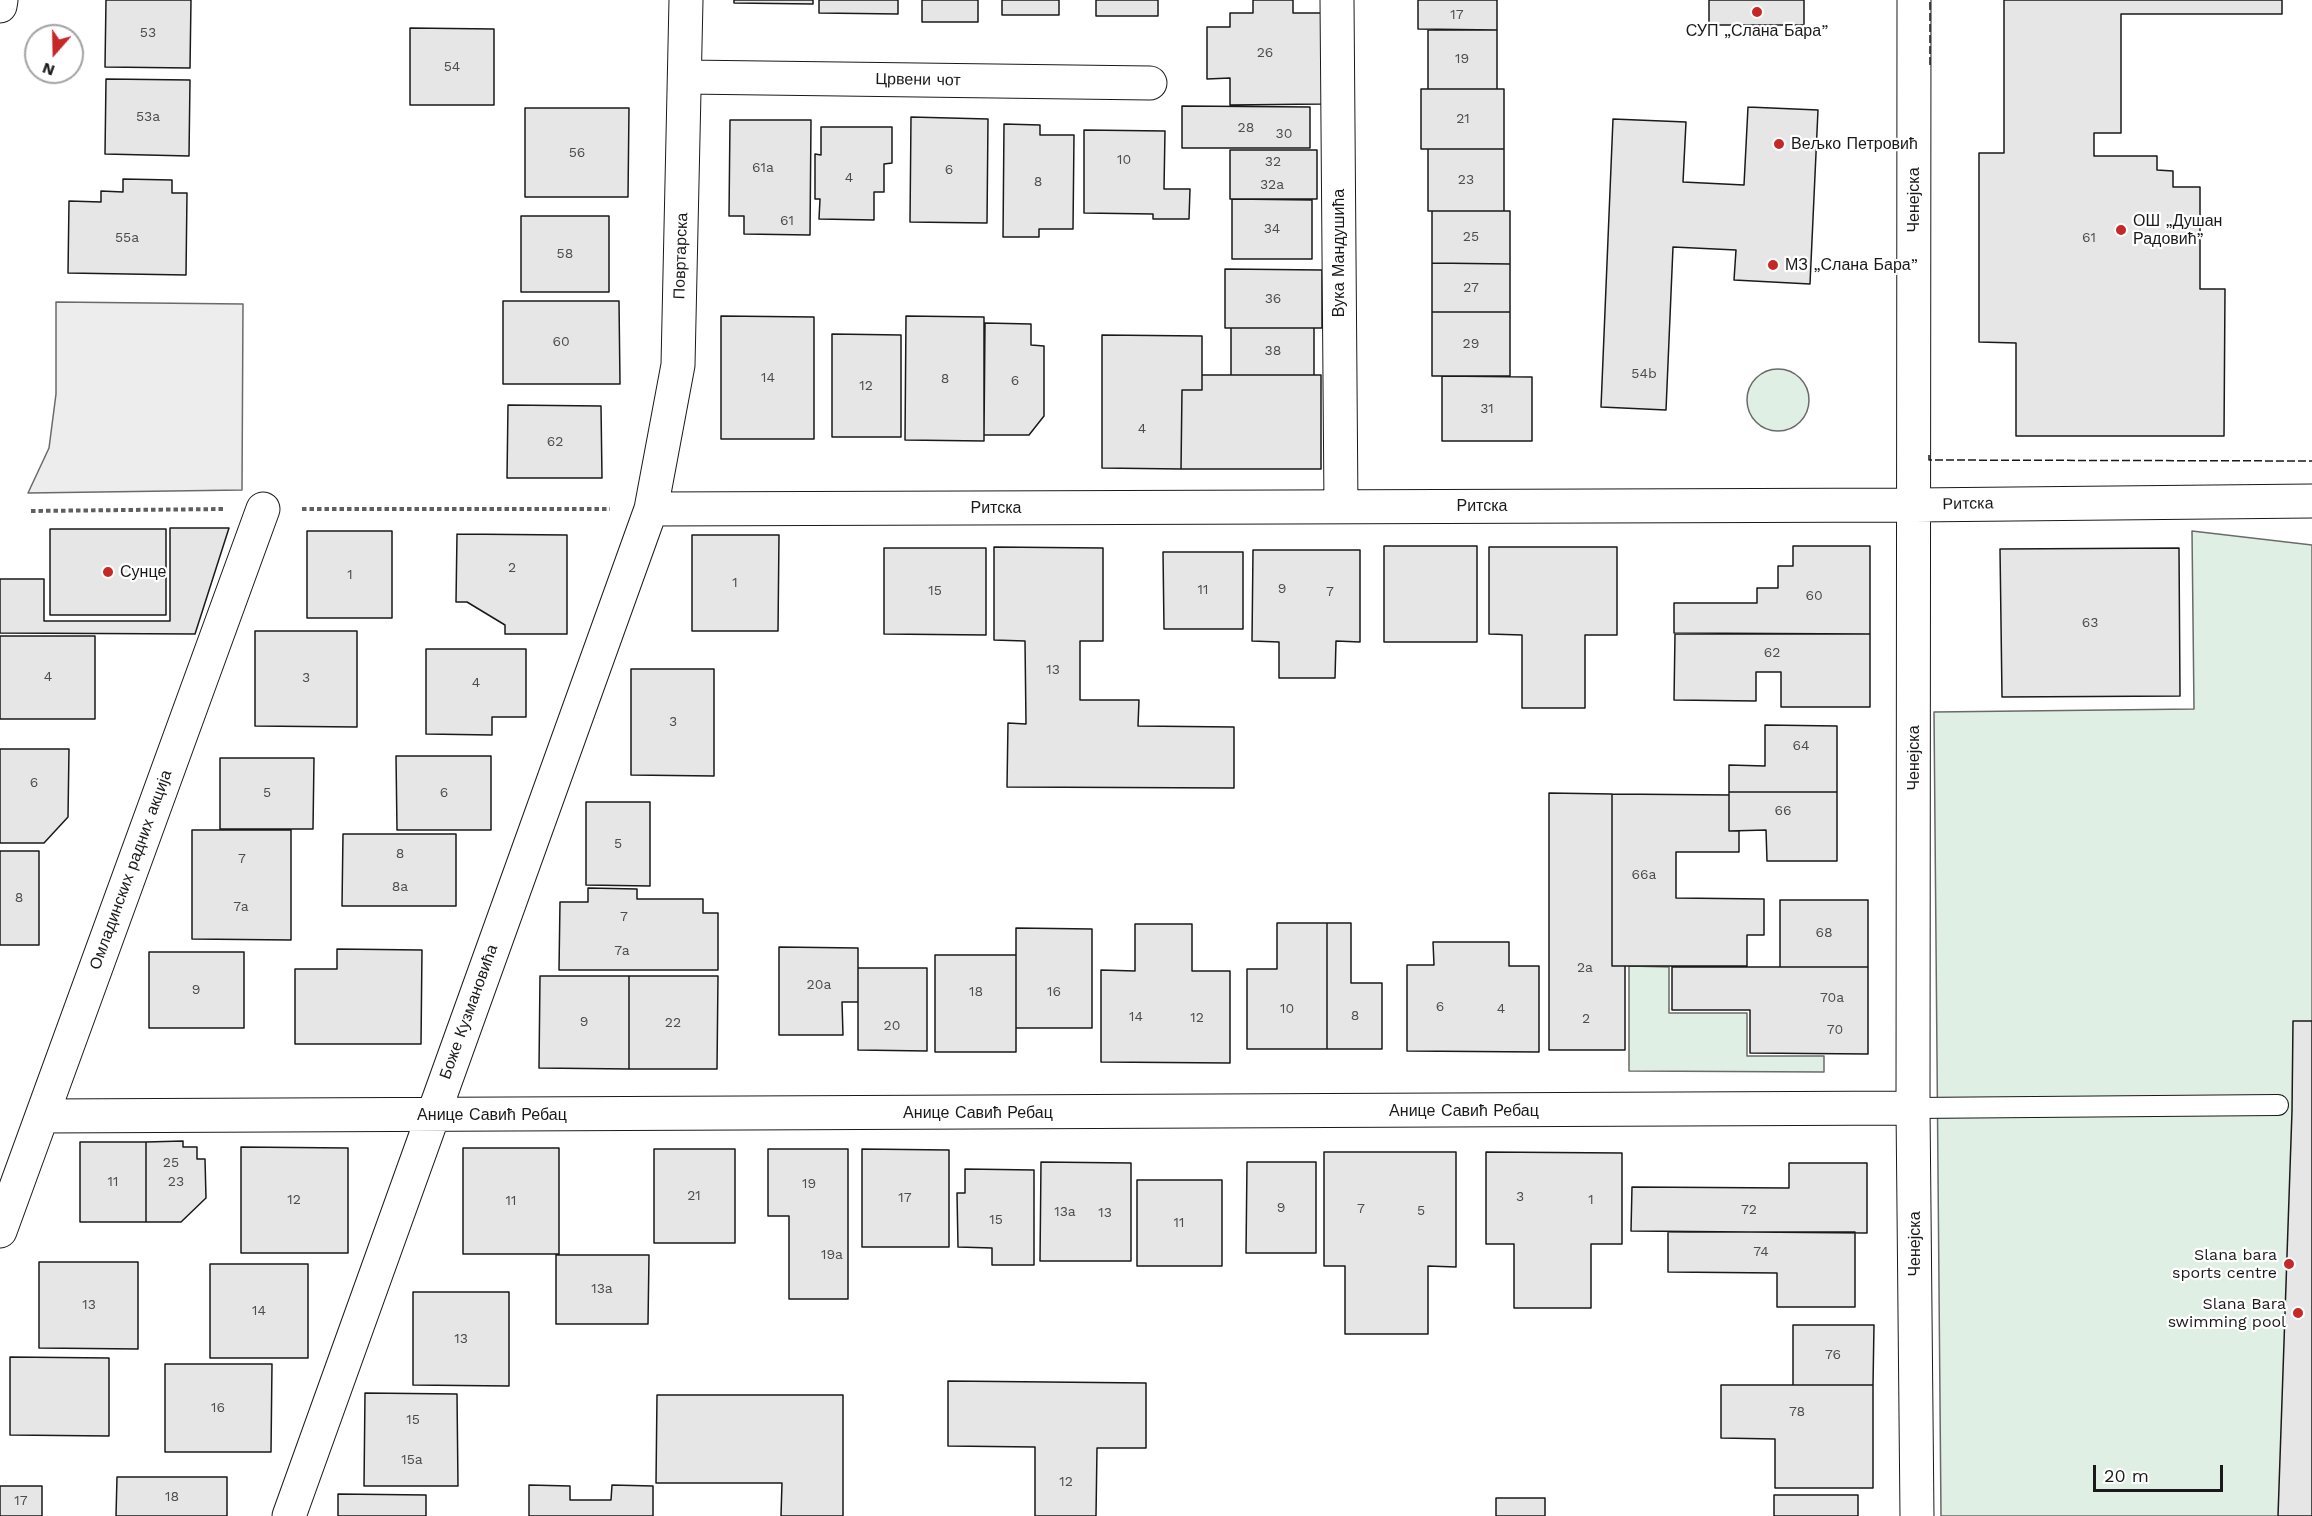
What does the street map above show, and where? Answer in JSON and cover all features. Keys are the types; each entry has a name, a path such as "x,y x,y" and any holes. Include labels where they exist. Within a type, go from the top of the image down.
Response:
{"street":[{"path":"0,6 1,0"},
{"name":"Повртарска","path":"651,509 678,365 686,0"},
{"name":"Вука Мандушића","path":"1337,0 1341,507"},
{"name":"Ченејска","path":"1914,0 1913,1108 1917,1516"},
{"name":"Црвени чот","path":"686,77 1150,83"},
{"name":"Ритска","path":"651,509 1914,505 2312,501"},
{"name":"Омладинских радних акција","path":"0,1231 263,509"},
{"name":"Боже Кузмановића","path":"289,1516 651,509"},
{"name":"Анице Савић Ребац","path":"42,1116 1913,1108"}],"lane":[{"path":"1913,1108 2278,1105"}],"path":[{"path":"31,511 651,509"}],"green space":[{"path":"1778,369 1790,371 1800,378 1807,388 1809,400 1807,412 1800,422 1790,429 1778,431 1766,429 1756,422 1749,412 1747,400 1749,388 1756,378 1766,371"},
{"path":"2192,531 2312,545 2312,1516 1941,1516 1934,712 2194,709"},
{"path":"1629,966 1669,967 1669,1013 1747,1013 1747,1056 1824,1056 1824,1072 1629,1071"}],"shaded area":[{"path":"56,302 243,304 242,490 28,493 49,448 56,394"}],"building":[{"path":"106,0 191,0 190,68 105,67"},
{"path":"734,0 813,0 813,4 734,3"},
{"path":"819,0 898,0 898,14 819,13"},
{"path":"922,0 978,0 978,22 922,22"},
{"path":"1002,0 1059,0 1059,15 1002,15"},
{"path":"1096,0 1158,0 1158,16 1096,16"},
{"path":"1253,0 1293,0 1293,13 1323,13 1322,104 1230,105 1230,78 1207,79 1207,27 1230,27 1230,13 1253,13"},
{"path":"1418,0 1497,0 1497,30 1418,29"},
{"name":"СУП „Слана Бара”","path":"1709,0 1804,0 1804,25 1709,25"},
{"path":"2004,0 2282,0 2282,14 2121,14 2121,133 2094,133 2094,156 2157,156 2157,170 2173,171 2173,187 2200,187 2200,289 2225,289 2224,436 2016,436 2016,343 1979,342 1979,153 2004,153"},
{"path":"410,28 494,29 494,105 410,105"},
{"path":"1428,30 1497,30 1497,89 1428,89"},
{"path":"106,79 190,80 189,156 105,154"},
{"path":"1421,89 1504,89 1504,149 1421,149"},
{"path":"1182,106 1310,107 1310,148 1182,148"},
{"name":"МЗ „Слана Бара”","path":"1748,107 1818,110 1810,284 1734,280 1736,250 1673,247 1666,410 1601,407 1613,119 1686,122 1683,182 1744,185"},
{"path":"525,108 629,108 628,197 525,197"},
{"path":"911,117 988,119 987,223 910,222"},
{"path":"730,120 811,120 810,235 744,234 744,216 729,216"},
{"path":"1004,124 1040,125 1040,135 1074,135 1073,229 1039,229 1039,237 1003,237"},
{"path":"821,127 892,127 892,163 884,164 884,192 874,192 874,220 819,219 820,199 815,199 815,154 821,155"},
{"path":"1084,130 1165,131 1164,189 1190,189 1189,219 1153,219 1153,214 1084,213"},
{"path":"1428,149 1504,149 1504,211 1428,211"},
{"path":"1230,150 1317,150 1317,199 1230,199"},
{"path":"123,179 172,180 172,193 187,193 186,275 68,273 69,201 101,202 101,191 123,192"},
{"path":"1232,199 1312,200 1312,259 1232,259"},
{"path":"1432,211 1510,211 1510,264 1432,263"},
{"path":"521,216 609,216 609,292 521,292"},
{"path":"1432,263 1510,264 1510,312 1432,312"},
{"path":"1225,269 1322,270 1322,328 1225,328"},
{"path":"503,301 619,301 620,384 503,384"},
{"path":"1432,312 1510,312 1510,376 1432,376"},
{"path":"721,316 814,317 814,439 721,439"},
{"path":"906,316 984,317 984,441 905,440"},
{"path":"985,323 1031,324 1031,345 1044,346 1044,416 1029,435 984,435"},
{"path":"1231,328 1314,328 1314,375 1231,375"},
{"path":"832,334 901,335 901,437 832,437"},
{"path":"1102,335 1202,336 1202,390 1182,390 1181,469 1102,468"},
{"path":"1202,375 1321,375 1321,469 1181,469 1182,390 1202,390"},
{"path":"1442,376 1532,377 1532,441 1442,441"},
{"path":"508,405 601,406 602,478 507,478"},
{"path":"170,528 229,528 195,634 0,633 0,579 44,579 44,621 170,621"},
{"name":"Сунце","path":"50,529 166,529 166,615 50,615"},
{"path":"307,531 392,531 392,618 307,618"},
{"path":"457,534 567,535 567,634 505,634 505,625 467,602 456,602"},
{"path":"692,535 779,535 778,631 692,631"},
{"path":"1384,546 1477,546 1477,642 1384,642"},
{"path":"1793,546 1870,546 1870,634 1674,633 1674,603 1757,603 1757,588 1778,588 1778,566 1793,566"},
{"path":"994,547 1103,548 1103,641 1080,641 1080,700 1139,700 1138,726 1234,727 1234,788 1007,787 1008,723 1026,724 1025,641 994,640"},
{"path":"1489,547 1617,547 1617,635 1585,635 1585,708 1522,708 1522,635 1489,634"},
{"path":"884,548 986,548 986,635 884,634"},
{"path":"2179,548 2180,696 2002,697 2000,549"},
{"path":"1253,550 1360,550 1360,642 1336,641 1335,678 1279,678 1279,642 1252,641"},
{"path":"1163,552 1243,552 1243,629 1164,629"},
{"path":"255,631 357,631 357,727 255,726"},
{"path":"1675,634 1870,634 1870,707 1781,707 1781,672 1756,672 1756,701 1674,700"},
{"path":"0,636 95,636 95,719 0,719"},
{"path":"426,649 526,649 526,717 492,717 492,735 426,734"},
{"path":"631,669 714,669 714,776 631,775"},
{"path":"1765,725 1837,726 1837,792 1729,792 1729,765 1765,766"},
{"path":"0,749 69,749 68,817 44,843 0,843"},
{"path":"396,756 491,756 491,830 397,830"},
{"path":"220,758 314,758 313,829 220,829"},
{"path":"1729,792 1837,792 1837,861 1767,861 1766,830 1729,831"},
{"path":"1549,793 1612,794 1612,966 1625,966 1625,1050 1549,1050"},
{"path":"1612,794 1729,795 1729,831 1739,831 1739,852 1676,852 1676,898 1764,899 1764,935 1747,935 1747,966 1612,966"},
{"path":"586,802 650,802 650,886 586,885"},
{"path":"192,830 291,830 291,940 192,939"},
{"path":"343,834 456,834 456,906 342,906"},
{"path":"0,851 39,851 39,945 0,945"},
{"path":"588,888 637,889 637,899 703,899 703,913 718,913 718,970 559,970 560,902 588,902"},
{"path":"1780,900 1868,900 1868,967 1780,967"},
{"path":"1277,923 1327,923 1327,1049 1247,1049 1247,969 1277,969"},
{"path":"1327,923 1351,923 1351,983 1382,983 1382,1049 1327,1049"},
{"path":"1135,924 1192,924 1192,971 1230,971 1230,1063 1101,1062 1101,970 1135,971"},
{"path":"1016,928 1092,929 1092,1028 1016,1028"},
{"path":"1433,942 1509,942 1509,966 1539,966 1539,1052 1407,1051 1407,965 1434,965"},
{"path":"779,947 858,948 858,1002 842,1002 843,1035 779,1035"},
{"path":"337,949 422,950 421,1044 295,1044 295,969 337,969"},
{"path":"149,952 244,952 244,1028 149,1028"},
{"path":"935,955 1016,955 1016,1052 935,1052"},
{"path":"1672,967 1868,967 1868,1054 1750,1053 1750,1010 1672,1010"},
{"path":"858,968 927,968 927,1051 858,1050"},
{"path":"540,976 629,976 629,1069 539,1068"},
{"path":"629,976 718,976 717,1069 629,1069"},
{"name":"Slana Bara swimming pool","path":"2293,1021 2312,1021 2312,1516 2278,1516"},
{"path":"183,1141 183,1147 197,1147 197,1159 205,1159 206,1198 181,1222 146,1222 146,1142"},
{"path":"80,1142 146,1142 146,1222 80,1222"},
{"path":"241,1147 348,1148 348,1253 241,1253"},
{"path":"463,1148 559,1148 559,1254 463,1254"},
{"path":"654,1149 735,1149 735,1243 654,1243"},
{"path":"768,1149 848,1149 848,1299 789,1299 789,1216 768,1216"},
{"path":"862,1149 949,1150 949,1247 862,1247"},
{"path":"1324,1152 1456,1152 1456,1267 1428,1266 1428,1334 1345,1334 1345,1266 1324,1266"},
{"path":"1486,1152 1622,1153 1622,1244 1591,1244 1591,1308 1514,1308 1514,1244 1486,1244"},
{"path":"1041,1162 1131,1163 1131,1261 1040,1261"},
{"path":"1247,1162 1316,1162 1316,1253 1246,1253"},
{"path":"1789,1163 1867,1163 1867,1233 1631,1231 1632,1187 1789,1188"},
{"path":"965,1169 1034,1170 1034,1265 992,1265 992,1248 958,1247 957,1193 965,1193"},
{"path":"1137,1180 1222,1180 1222,1266 1137,1266"},
{"path":"1668,1232 1855,1232 1855,1307 1777,1307 1777,1273 1668,1272"},
{"path":"556,1255 649,1255 648,1324 556,1324"},
{"path":"39,1262 138,1262 138,1349 39,1348"},
{"path":"210,1264 308,1264 308,1358 210,1358"},
{"path":"413,1292 509,1292 509,1386 413,1385"},
{"path":"1793,1325 1874,1325 1873,1385 1793,1385"},
{"path":"10,1357 109,1358 109,1436 10,1435"},
{"path":"165,1364 272,1364 271,1452 165,1452"},
{"path":"948,1381 1146,1383 1146,1448 1097,1448 1096,1516 1035,1516 1035,1447 948,1446"},
{"path":"1721,1385 1873,1385 1873,1488 1775,1488 1775,1439 1721,1438"},
{"path":"365,1393 457,1394 458,1486 364,1486"},
{"path":"657,1395 843,1395 843,1516 781,1516 782,1483 656,1483"},
{"path":"117,1477 227,1477 227,1516 116,1516"},
{"path":"529,1485 570,1486 570,1500 611,1500 612,1485 653,1486 653,1516 529,1516"},
{"path":"0,1486 42,1486 42,1516 0,1516"},
{"path":"338,1494 426,1495 426,1516 338,1516"},
{"path":"1774,1495 1858,1495 1858,1516 1774,1516"},
{"path":"1496,1498 1545,1498 1545,1516 1496,1516"}],"fence":[{"path":"1930,0 1930,65"},
{"path":"1929,455 1929,460 2312,461"}],"place":[{"name":"СУП „Слана Бара”","path":"1757,12"},
{"name":"Вељко Петровић","path":"1779,144"},
{"name":"ОШ „Душан Радовић”","path":"2121,230"},
{"name":"МЗ „Слана Бара”","path":"1773,265"},
{"name":"Сунце","path":"108,572"},
{"name":"Slana bara sports centre","path":"2289,1264"},
{"name":"Slana Bara swimming pool","path":"2298,1313"}]}
